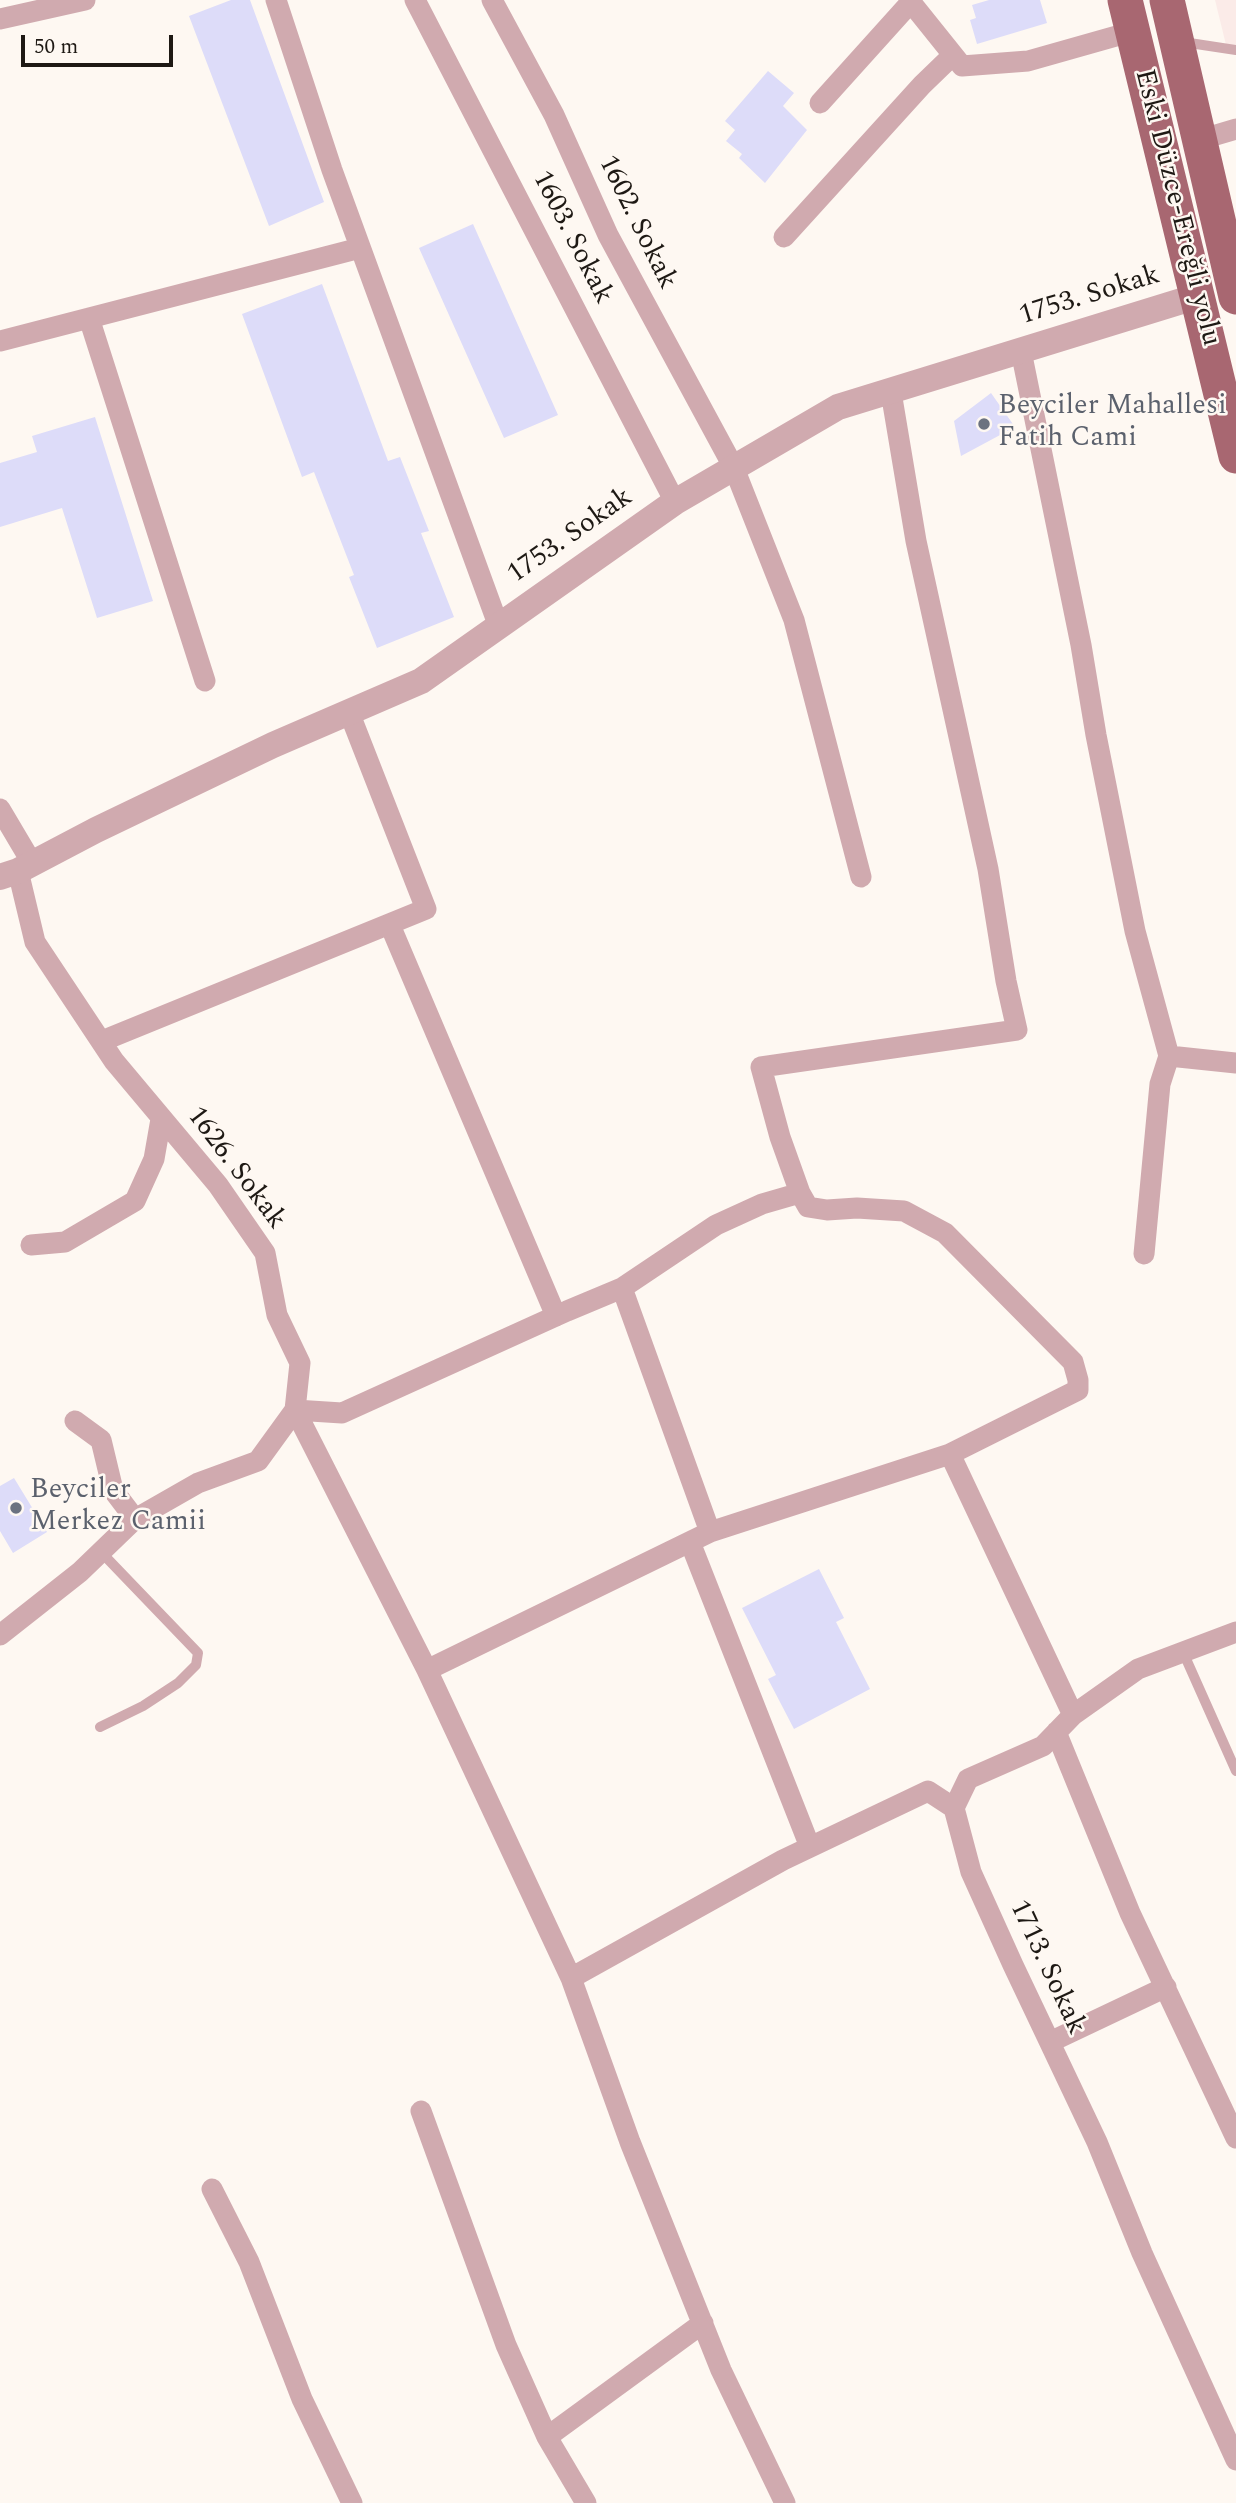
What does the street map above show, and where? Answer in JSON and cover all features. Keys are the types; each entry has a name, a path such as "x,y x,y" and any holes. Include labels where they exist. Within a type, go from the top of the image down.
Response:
{"main road":[{"name":"Eski Düzce-Ereğli yolu","path":"1167,0 1236,297"},
{"name":"Eski Düzce-Ereğli yolu","path":"1130,16 1236,456"}],"street":[{"path":"0,19 85,0"},
{"path":"276,0 332,170 499,627"},
{"name":"1603. Sokak","path":"415,0 676,502"},
{"name":"1602. Sokak","path":"492,0 554,116 614,246 734,468 794,620 861,877"},
{"path":"820,103 910,1 962,66 1028,61 1130,16"},
{"path":"785,237 922,85 952,56"},
{"path":"1199,139 1236,129"},
{"path":"0,341 360,248"},
{"name":"1753. Sokak","path":"17,870 260,751 421,681 676,502 838,407 1198,296"},
{"path":"89,318 205,681"},
{"path":"1021,351 1082,645 1096,735 1133,919 1169,1056 1160,1083 1144,1254"},
{"path":"427,1670 710,1532 950,1454 1078,1390 1073,1362 945,1233 904,1211 857,1208 827,1210 808,1207 800,1193 780,1137 761,1067 1017,1030 1006,981 988,869 916,541 891,391"},
{"path":"102,1041 426,909 349,712"},
{"name":"1626. Sokak","path":"0,809 35,942 114,1060 218,1185 265,1253 277,1315 300,1363 295,1410 258,1461 198,1483 135,1519 80,1572 0,1635"},
{"path":"390,925 556,1316"},
{"path":"1169,1056 1236,1063"},
{"path":"31,1245 65,1242 135,1201 154,1159 162,1119"},
{"path":"295,1410 342,1413 622,1288 716,1224 762,1204 800,1193"},
{"path":"622,1288 710,1532"},
{"path":"295,1410 427,1670 571,1978 630,2142 721,2370 785,2503"},
{"path":"75,1421 100,1440 113,1490 135,1519"},
{"path":"950,1454 1073,1715"},
{"path":"690,1542 810,1847"},
{"path":"571,1978 810,1847 928,1791 954,1808 968,1779 1042,1746 1073,1715 1138,1669 1236,1632"},
{"path":"1056,1732 1130,1913 1236,2138"},
{"name":"1713. Sokak","path":"954,1808 971,1872 1097,2142 1142,2253 1236,2460"},
{"path":"1050,2042 1166,1987"},
{"path":"421,2110 506,2344 547,2437 586,2503"},
{"path":"212,2189 248,2262 302,2399 352,2503"},
{"path":"547,2437 703,2323"}],"lane":[{"path":"1177,41 1236,50"},
{"path":"100,1727 143,1706 178,1683 196,1665 198,1653 101,1552"},
{"path":"1183,1652 1236,1771"}],"shaded area":[{"path":"1215,0 1236,0 1236,52 1228,53"}],"building":[{"path":"231,0 250,0 324,202 269,226 189,16"},
{"path":"989,0 1040,0 1047,23 977,44 970,20 976,18 972,5"},
{"path":"768,71 794,93 783,106 807,130 765,183 739,158 742,154 726,141 735,130 725,121"},
{"path":"473,224 558,415 504,438 419,248"},
{"path":"322,284 388,461 400,457 429,531 421,533 454,617 377,648 349,577 354,575 314,472 302,477 242,314"},
{"name":"Beyciler Mahallesi Fatih Cami","path":"991,393 1015,427 961,456 954,421"},
{"path":"95,417 153,601 97,618 62,508 0,527 0,463 37,452 32,436"},
{"name":"Beyciler Merkez Camii","path":"14,1478 47,1532 13,1553 0,1531 0,1486"},
{"path":"819,1569 844,1618 836,1622 870,1689 794,1729 768,1679 776,1675 742,1608"}],"place":[{"name":"Beyciler Mahallesi Fatih Cami","path":"984,424"},
{"name":"Beyciler Merkez Camii","path":"16,1508"}]}
